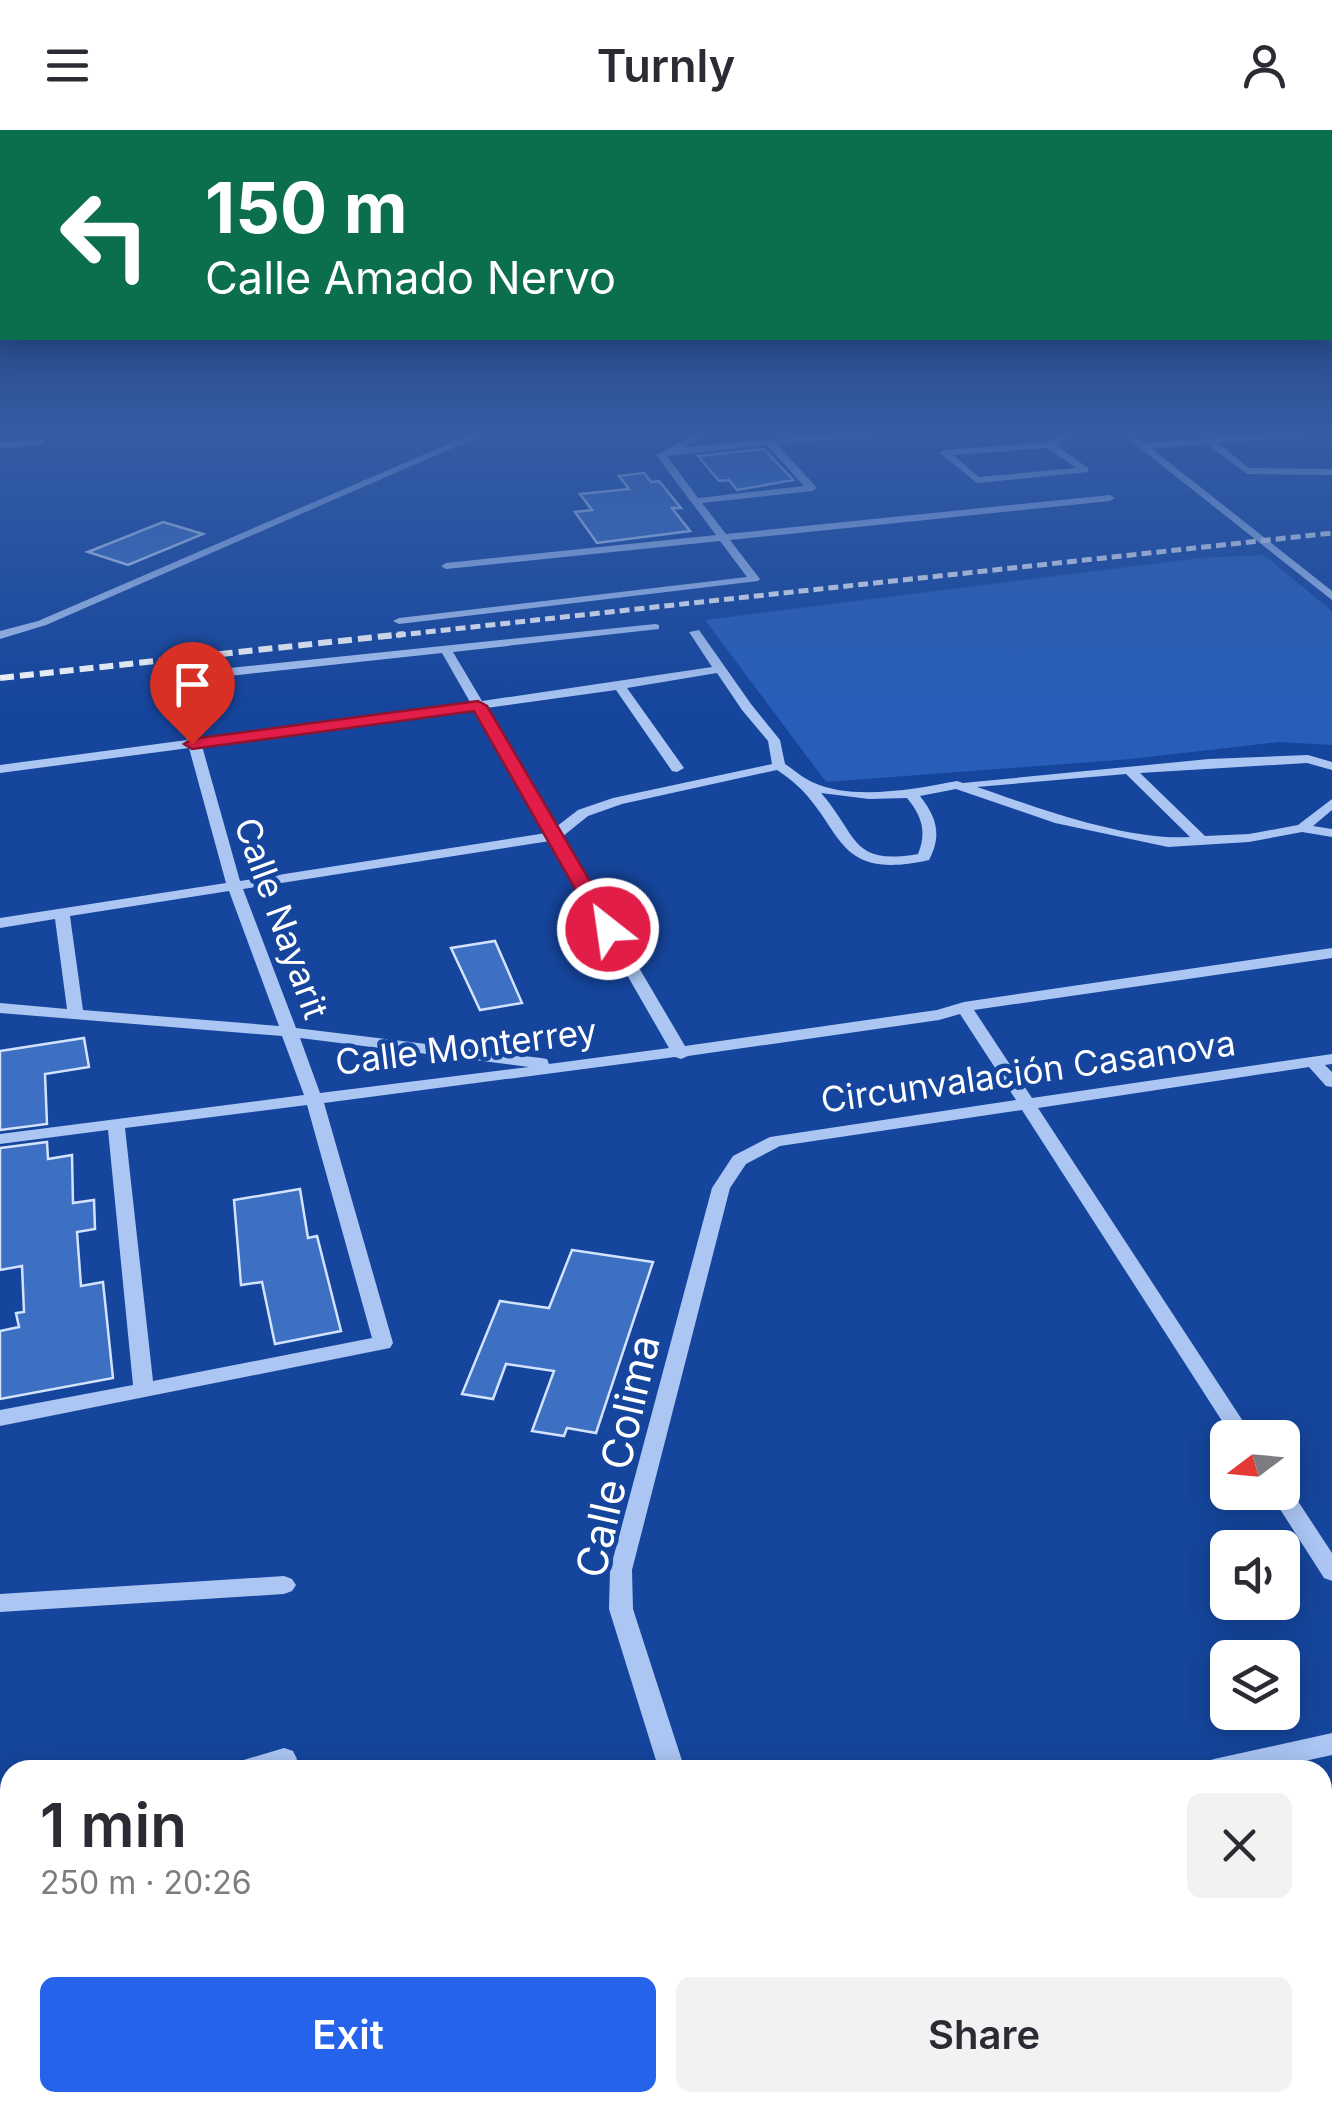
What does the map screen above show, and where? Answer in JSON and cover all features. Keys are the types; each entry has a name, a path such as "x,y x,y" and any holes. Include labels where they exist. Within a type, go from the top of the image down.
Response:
{"street":[{"path":"0,635 42,623 268,525"},
{"path":"398,620 754,579 713,525"},
{"path":"446,566 844,525"},
{"path":"1242,525 1332,598"},
{"path":"655,627 448,650 681,1054"},
{"path":"696,632 774,740 780,766 807,785 836,793 911,794 957,785 1210,763 1308,760 1332,766"},
{"name":"Calle Nayarit","path":"144,1390 383,1344 314,1096 234,884 178,684 220,674 448,650"},
{"path":"0,769 478,706 720,669"},
{"path":"619,686 678,768"},
{"path":"0,922 554,836 584,813 618,800 780,766"},
{"path":"1132,772 1202,841"},
{"path":"807,785 842,836 858,853 876,863 924,857 932,840 929,814 911,794"},
{"path":"957,785 1108,833 1168,843 1249,838 1302,828 1332,834"},
{"path":"1302,828 1332,803"},
{"path":"62,912 76,1016"},
{"name":"Calle Monterrey","path":"967,1011 1332,952"},
{"name":"Calle Monterrey","path":"0,1139 314,1096 681,1054 967,1011 1332,964"},
{"path":"0,1008 291,1032 571,1067"},
{"path":"967,1011 1232,1420"},
{"path":"1323,1060 1332,1082"},
{"name":"Circunvalación Casanova","path":"738,1160 776,1141 1323,1060"},
{"path":"0,1418 144,1390 116,1124"},
{"name":"Calle Colima","path":"669,1760 622,1608 620,1570 721,1188 738,1160"},
{"path":"1292,1510 1332,1572"},
{"path":"0,1603 284,1585"},
{"path":"1259,1760 1332,1744"}],"shaded area":[{"path":"1264,555 1332,611 1332,745 1279,742 1131,759 826,782 705,620 1200,558"}],"building":[{"path":"154,525 174,525 203,534 128,565 88,552"},
{"path":"585,525 686,525 690,531 597,543"},
{"path":"495,941 522,1003 480,1010 451,948"},
{"path":"84,1038 89,1067 45,1074 47,1124 0,1130 0,1051"},
{"path":"47,1142 48,1159 72,1155 73,1203 94,1200 95,1229 77,1232 81,1286 103,1282 113,1378 0,1399 0,1331 19,1327 16,1313 24,1312 22,1266 0,1270 0,1148"},
{"path":"300,1189 308,1238 317,1236 341,1331 275,1344 262,1282 241,1285 234,1200"},
{"path":"572,1250 653,1262 596,1433 567,1428 564,1436 532,1431 554,1371 506,1364 493,1399 462,1394 500,1301 549,1308"}],"railway":[{"path":"381,637 1332,533"},
{"path":"0,678 404,634"}],"route":[{"path":"192,744 478,706 608,929"}]}
